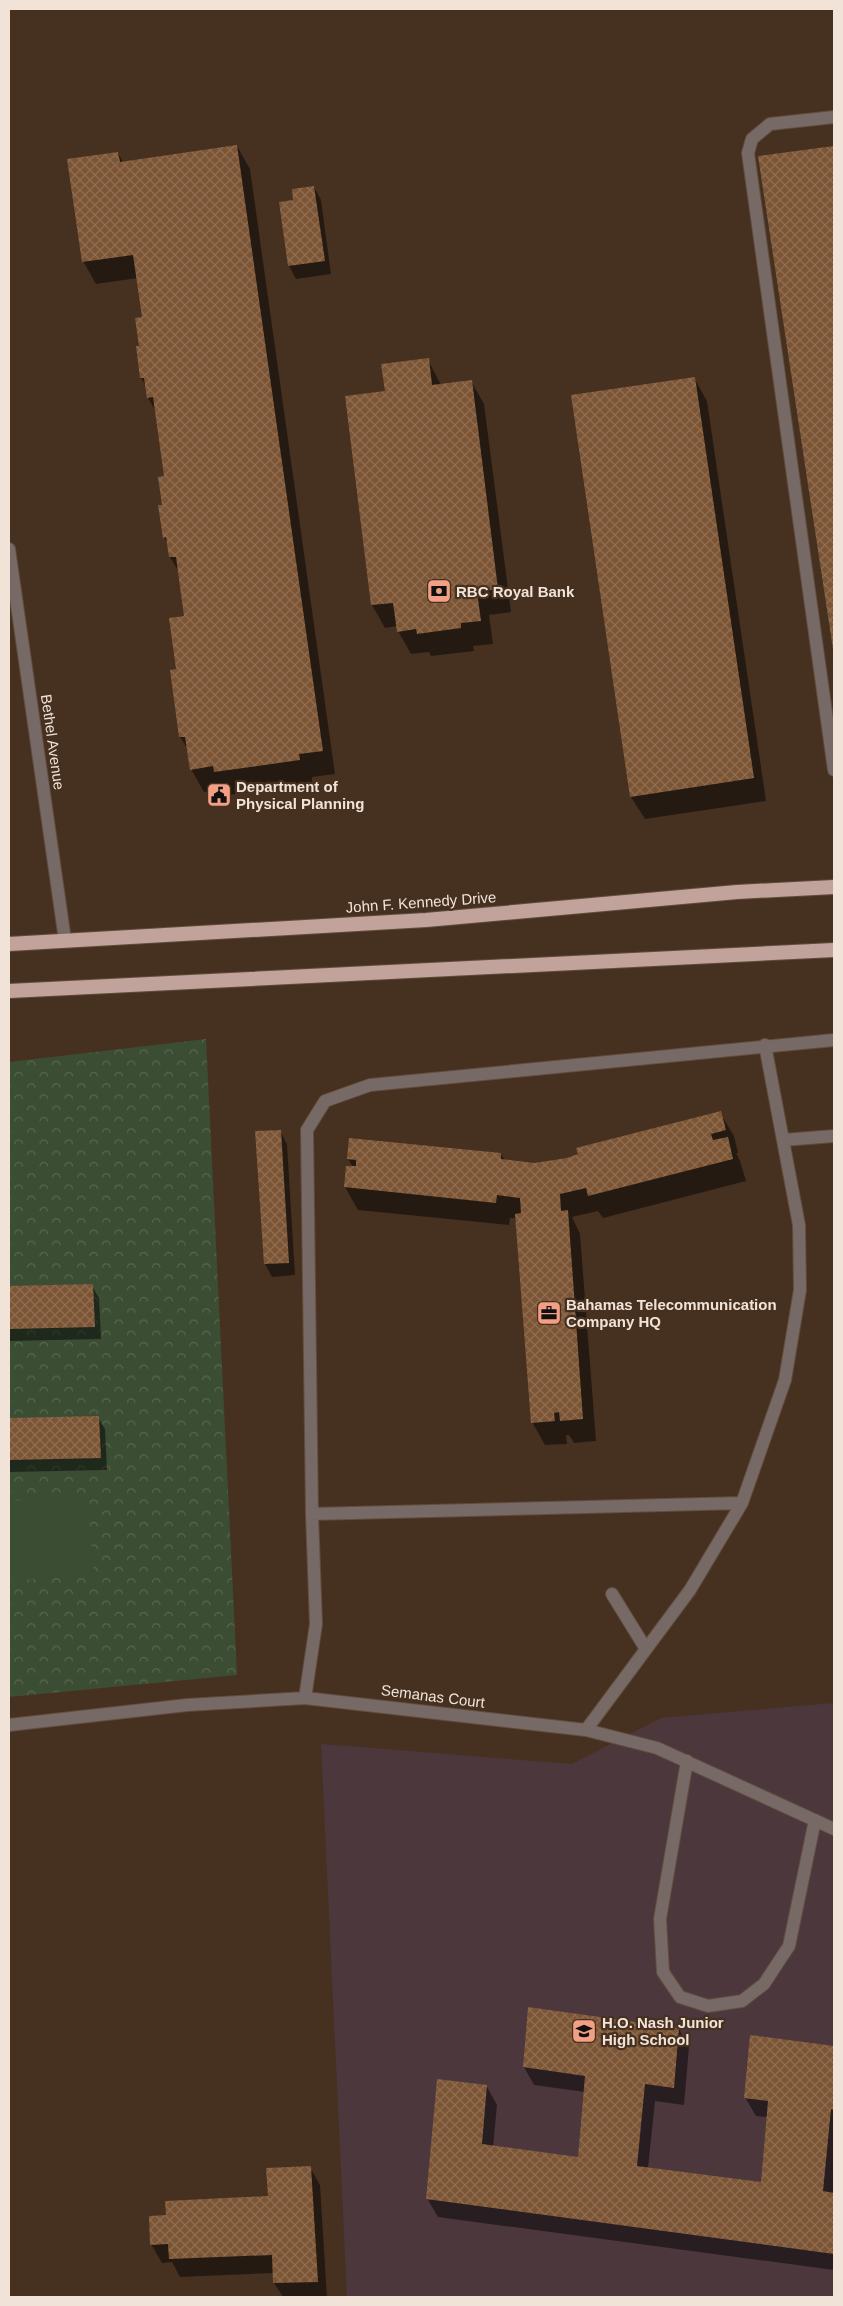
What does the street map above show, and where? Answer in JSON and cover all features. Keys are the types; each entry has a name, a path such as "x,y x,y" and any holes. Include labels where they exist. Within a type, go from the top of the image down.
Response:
{"highway":[{"name":"John F. Kennedy Drive","path":"9,944 426,920 737,892 834,887"},
{"path":"9,991 834,950"}],"street":[{"path":"834,117 770,124 752,139 748,153 834,770"},
{"name":"Bethel Avenue","path":"9,549 65,940"},
{"path":"306,1698 316,1624 312,1514 306,1130 325,1101 370,1085 834,1040"},
{"path":"586,1730 690,1590 742,1503 785,1380 800,1290 799,1224 765,1046"},
{"path":"783,1140 834,1136"},
{"path":"312,1514 742,1503"},
{"path":"612,1594 646,1649"},
{"name":"Semanas Court","path":"9,1725 187,1705 306,1698 586,1730 656,1748 834,1829"},
{"path":"687,1762 660,1919 663,1972 680,1997 708,2006 742,2001 764,1984 789,1946 815,1820"}],"shaded area":[{"name":"H.O. Nash Junior High School","path":"834,1703 834,2297 347,2297 321,1744 572,1764 661,1718"}],"green space":[{"path":"206,1039 237,1675 9,1697 9,1062"},
{"path":"87,1495 94,1575 9,1581 9,1501"}],"building":[{"path":"237,145 323,751 299,754 300,760 214,772 213,766 190,770 185,737 179,737 170,670 176,669 169,618 184,616 176,557 169,557 166,537 163,538 158,505 162,505 158,477 164,476 153,397 147,398 144,378 140,378 136,346 139,346 135,318 142,317 133,255 82,262 67,159 118,152 120,162"},
{"path":"834,146 834,649 833,649 758,156"},
{"path":"314,186 325,261 288,266 279,202 293,200 292,189"},
{"path":"429,358 432,385 472,380 498,589 477,592 481,621 461,623 461,628 417,634 416,629 397,632 393,603 371,605 345,396 385,391 381,364"},
{"path":"695,377 754,778 630,797 571,395"},
{"name":"Bahamas Telecommunication Company HQ","path":"721,1111 726,1130 711,1134 713,1140 728,1137 733,1159 588,1196 586,1188 560,1194 561,1211 568,1210 583,1419 560,1421 559,1412 554,1413 555,1421 531,1423 515,1214 521,1213 520,1198 497,1195 496,1203 344,1187 346,1166 356,1166 356,1160 347,1159 349,1138 501,1153 501,1159 534,1163 567,1158 578,1154 576,1148"},
{"path":"281,1130 289,1263 264,1264 255,1131"},
{"path":"93,1284 95,1327 9,1329 9,1286"},
{"path":"99,1416 101,1458 9,1460 9,1418"},
{"path":"528,2007 679,2028 674,2088 645,2084 637,2166 761,2182 768,2101 744,2098 750,2035 834,2046 834,2110 831,2109 823,2191 834,2193 834,2254 426,2199 437,2079 487,2085 482,2144 578,2157 585,2076 523,2067"},
{"path":"311,2166 318,2282 273,2283 272,2255 169,2259 168,2244 150,2245 149,2216 166,2215 165,2201 268,2196 266,2168"}],"place":[{"name":"RBC Royal Bank","path":"439,591"},
{"name":"Department of Physical Planning","path":"219,795"},
{"name":"Bahamas Telecommunication Company HQ","path":"549,1313"},
{"name":"H.O. Nash Junior High School","path":"584,2031"}]}
